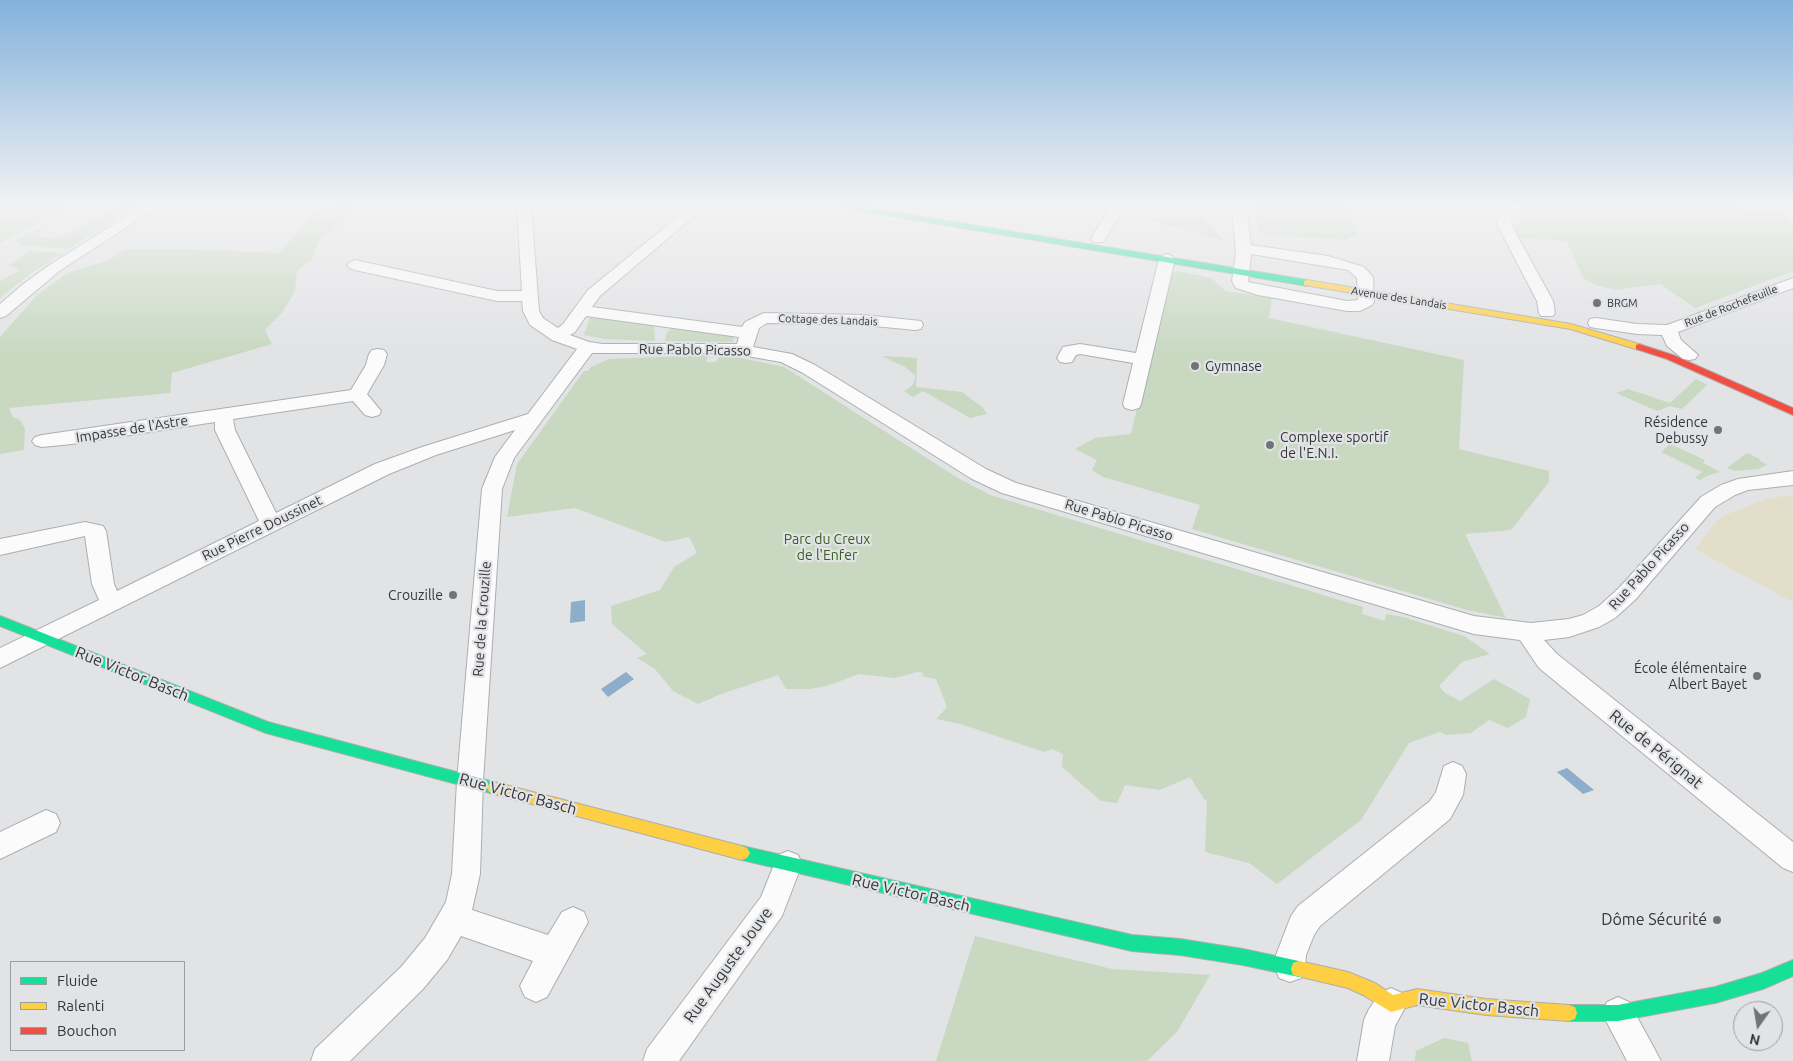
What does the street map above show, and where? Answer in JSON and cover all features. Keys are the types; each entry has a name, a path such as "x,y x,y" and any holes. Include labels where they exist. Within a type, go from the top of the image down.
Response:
{"main road":[{"path":"1146,256 1167,259 1242,261"},
{"path":"1204,256 1242,261"},
{"name":"Avenue des Landais","path":"1367,288 1547,313 1596,323 1643,337 1793,400"},
{"name":"Avenue des Landais","path":"1367,288 1555,323 1604,335 1670,358 1793,412"},
{"name":"Rue Victor Basch","path":"0,620 266,727 788,864 1132,943 1198,950 1290,967 1359,984 1391,1004 1403,999 1416,997 1478,1006 1565,1013 1618,1012 1715,995 1763,981 1793,968"}],"street":[{"path":"0,313 28,288 75,256"},
{"name":"Rue Pablo Picasso","path":"527,256 530,307 534,318 543,327 558,336 587,347 603,348 719,347 746,341 802,365 979,474 1009,488 1466,623 1503,630 1527,632 1569,628 1600,617 1627,594 1708,502 1728,490 1745,484 1793,478"},
{"path":"558,336 569,328 598,289 639,256"},
{"path":"1242,256 1240,281 1246,287 1313,300 1360,306 1366,302 1367,288 1361,272 1350,266 1242,261"},
{"path":"1520,256 1546,303 1547,313"},
{"path":"1132,404 1167,259"},
{"path":"355,265 497,296 512,297 529,294"},
{"name":"Rue de Rochefeuille","path":"1596,323 1637,329 1669,330 1793,283"},
{"path":"581,310 746,341"},
{"name":"Cottage des Landais","path":"746,341 754,323 770,317 864,320 914,325"},
{"name":"Rue de Rochefeuille","path":"1669,330 1673,342 1689,355"},
{"name":"Rue de la Crouzille","path":"327,1061 412,978 436,949 454,919 466,874 470,781 492,489 505,457 587,347"},
{"path":"1066,358 1069,351 1080,349 1142,360"},
{"path":"372,411 357,395 375,365 378,354"},
{"name":"Impasse de l'Astre","path":"42,441 357,395"},
{"path":"223,415 225,430 270,523"},
{"name":"Rue Pierre Doussinet","path":"0,659 270,523 382,469 438,448 533,418"},
{"path":"0,547 85,528 95,531 102,584 112,603"},
{"name":"Rue de Pérignat","path":"1527,632 1536,647 1548,661 1793,859"},
{"path":"1290,967 1291,955 1299,933 1309,916 1440,810 1449,796 1453,774"},
{"path":"0,846 46,823"},
{"name":"Rue Auguste Jouve","path":"659,1061 772,906 788,864"},
{"path":"454,919 556,953"},
{"path":"536,986 573,922"},
{"path":"1373,1061 1380,1020 1391,1004"},
{"path":"1618,1012 1645,1061"}],"green space":[{"path":"23,256 59,256 30,274 0,298 0,281 20,270 9,265"},
{"path":"115,256 314,256 312,260 297,271 295,291 281,314 265,330 272,344 172,373 170,393 9,408 13,417 20,420 25,429 24,450 0,454 0,337 37,295 67,273 109,260"},
{"path":"1573,256 1793,256 1793,271 1695,308 1660,284 1615,290 1596,285 1584,279"},
{"name":"Complexe sportif de l'E.N.I.","path":"1176,271 1211,278 1226,291 1272,298 1269,318 1464,360 1459,449 1549,471 1549,482 1511,530 1465,534 1506,618 1467,610 1192,529 1200,505 1103,477 1092,470 1097,460 1075,449 1095,438 1131,434 1169,276"},
{"path":"591,314 654,322 655,341 606,339 584,335"},
{"path":"673,325 735,333 733,342 665,341 666,334"},
{"name":"Parc du Creux de l'Enfer","path":"708,355 706,362 716,362 719,356 727,355 784,367 958,478 990,495 1363,607 1362,614 1385,621 1386,614 1403,617 1464,636 1490,654 1462,662 1439,686 1445,693 1460,701 1494,679 1530,699 1526,717 1508,728 1489,720 1471,733 1447,735 1440,732 1409,743 1361,820 1277,884 1249,863 1205,852 1207,800 1204,799 1190,777 1160,790 1125,785 1117,803 1101,801 1062,767 1063,754 1052,749 1044,752 961,724 936,719 947,707 936,679 921,676 924,673 917,672 895,678 859,674 827,686 810,689 786,689 778,675 721,694 698,704 673,691 655,669 637,658 647,654 612,624 611,606 660,590 674,567 697,553 689,537 666,542 575,508 507,517 517,464 584,371 588,371 591,367 609,359"},
{"path":"882,356 917,358 916,387 962,392 982,407 987,414 970,418 923,391 913,397 904,391 912,386 915,375 905,367"},
{"path":"1696,379 1707,385 1682,409 1670,406 1657,411 1616,393 1628,389 1670,403"},
{"path":"1670,444 1705,460 1703,463 1720,472 1700,480 1695,478 1702,472 1661,452"},
{"path":"1747,453 1760,459 1767,465 1758,469 1735,471 1727,468"},
{"path":"975,936 1112,969 1210,975 1177,1032 1147,1061 936,1061"},
{"path":"1444,1038 1468,1043 1472,1061 1415,1061 1416,1051"}],"sand":[{"path":"1789,495 1793,497 1793,602 1695,549 1716,522 1730,513 1767,499"}],"water":[{"path":"585,600 585,621 570,623 571,602"},
{"path":"626,672 634,679 608,697 601,689"},
{"path":"1567,768 1594,790 1583,794 1557,772"}],"traffic: fast":[{"path":"1142,256 1307,283"},
{"path":"0,621 266,727 494,788"},
{"path":"742,853 1132,943 1180,947 1243,957 1299,969"},
{"path":"1569,1013 1618,1013 1715,995 1763,981 1793,968"}],"traffic: slow":[{"path":"1307,283 1571,327 1639,347"},
{"path":"494,788 742,853"},
{"path":"1299,969 1348,980 1369,989 1391,1004 1417,997 1486,1007 1569,1013"}],"traffic: jam":[{"path":"1639,347 1670,357 1793,412"}],"place":[{"name":"BRGM","path":"1597,303"},
{"name":"Gymnase","path":"1195,366"},
{"name":"Résidence Debussy","path":"1718,430"},
{"name":"Complexe sportif de l'E.N.I.","path":"1270,445"},
{"name":"Crouzille","path":"453,595"},
{"name":"École élémentaire Albert Bayet","path":"1757,676"},
{"name":"Dôme Sécurité","path":"1717,920"}]}
